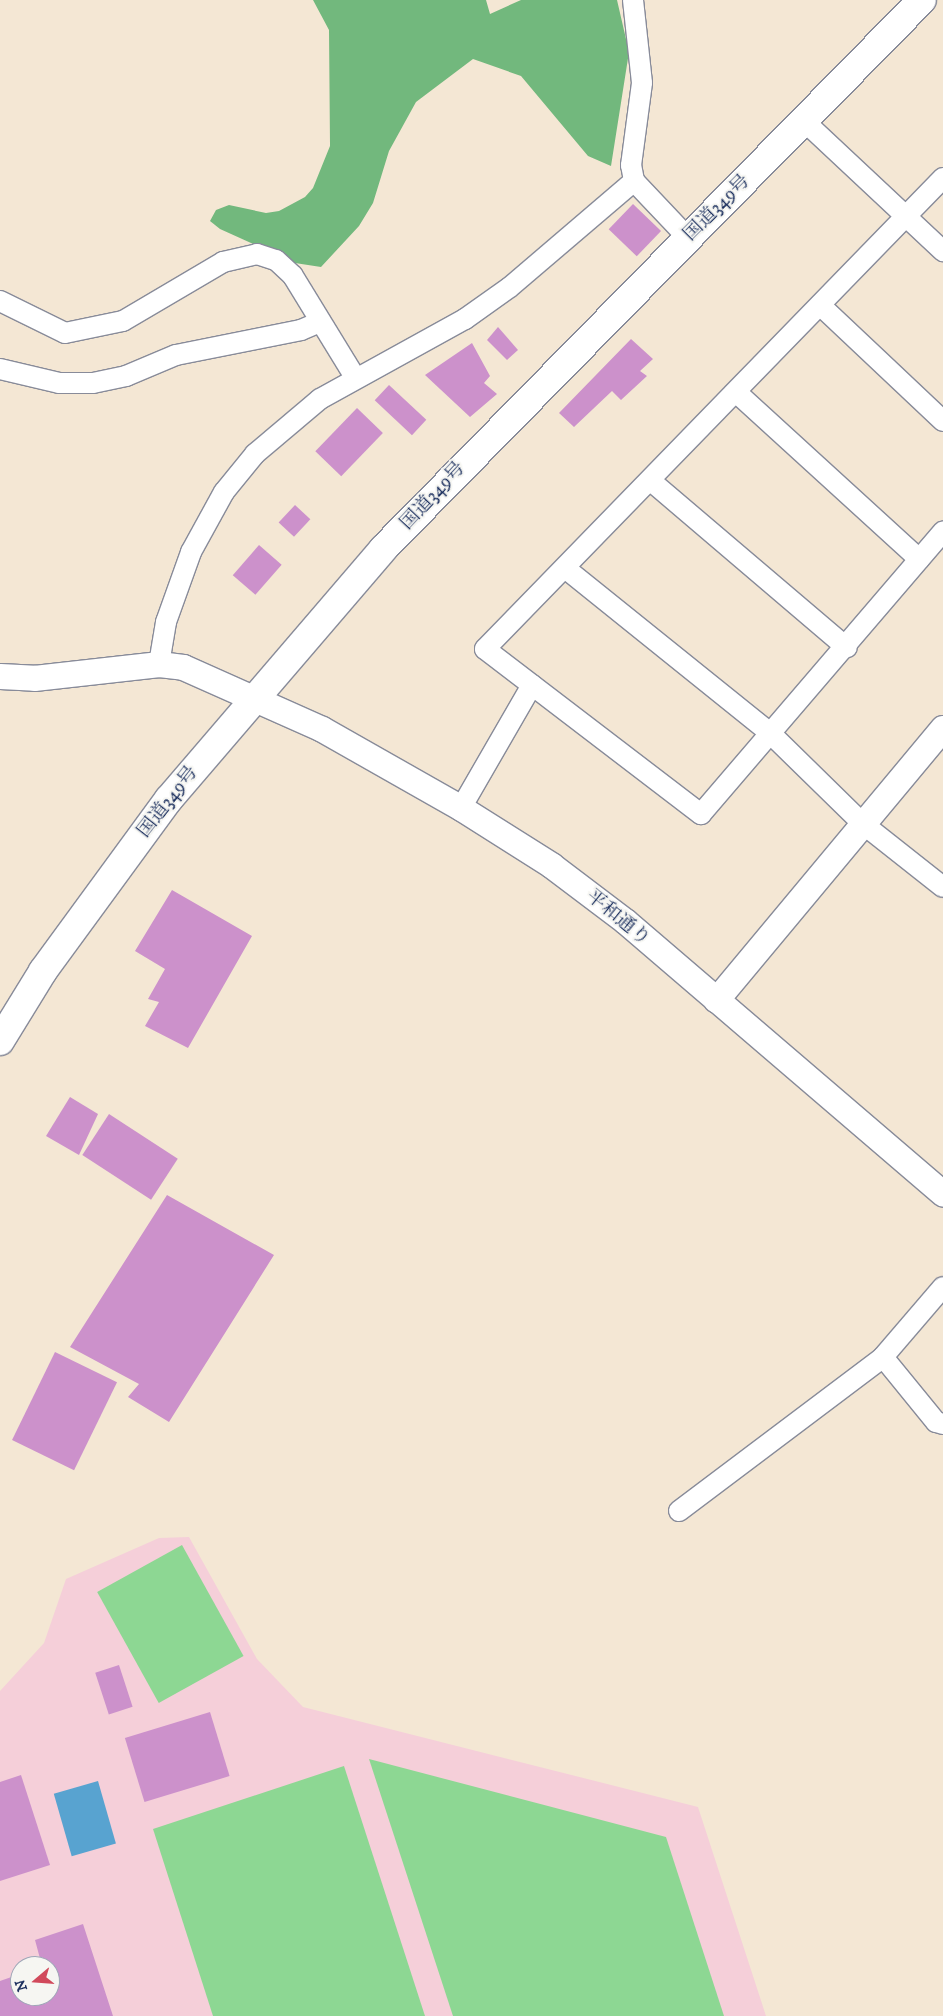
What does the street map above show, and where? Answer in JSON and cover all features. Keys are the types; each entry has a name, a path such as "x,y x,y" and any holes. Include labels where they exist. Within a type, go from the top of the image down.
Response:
{"highway":[{"name":"国道349号","path":"0,1040 118,865 254,696 472,455 922,0"}],"street":[{"path":"633,0 642,83 631,165 634,182 688,238"},
{"path":"803,120 943,251"},
{"path":"943,178 651,481 485,649 701,814 769,732 847,648 918,559 943,532"},
{"path":"159,664 176,588 224,492 291,421 355,377 472,314 634,182"},
{"path":"0,301 66,333 123,321 224,262 257,254 276,260 293,276 355,377"},
{"path":"820,305 943,421"},
{"path":"1,372 59,383 93,384 126,376 176,355 301,330 320,322"},
{"path":"736,392 918,559"},
{"path":"651,481 847,648"},
{"path":"565,568 769,732 862,823 943,887"},
{"name":"平和通り","path":"0,676 34,678 159,664 204,673 254,696 461,808 625,921 943,1194"},
{"path":"461,808 532,685"},
{"path":"716,1000 943,728"},
{"path":"679,1511 883,1357 943,1287"},
{"path":"883,1357 936,1422 943,1424"}],"shaded area":[{"path":"189,1537 257,1659 303,1707 698,1807 766,2016 0,2016 0,1691 44,1643 66,1579 159,1538"}],"green space":[{"path":"313,0 486,0 490,14 521,0 617,0 629,52 611,166 588,156 521,76 473,59 416,102 389,151 373,203 359,226 321,267 295,263 220,229 210,221 216,210 229,205 266,213 279,211 305,197 313,188 330,146 329,30"},
{"path":"182,1545 244,1656 159,1703 97,1592"},
{"path":"369,1759 666,1837 724,2016 453,2016"},
{"path":"344,1766 425,2016 213,2016 153,1829"}],"water":[{"path":"98,1781 116,1843 72,1856 54,1794"}],"building":[{"path":"633,204 661,231 637,256 609,229"},
{"path":"498,327 518,350 507,360 487,340"},
{"path":"631,339 653,359 640,371 647,376 621,400 612,391 574,427 559,413"},
{"path":"472,343 490,376 484,383 497,394 470,417 425,375"},
{"path":"389,385 426,420 412,435 375,400"},
{"path":"357,408 383,433 341,476 315,451"},
{"path":"295,505 310,519 294,537 279,523"},
{"path":"259,545 282,565 255,595 233,575"},
{"path":"172,890 252,936 188,1048 145,1026 159,1002 148,999 165,969 135,951"},
{"path":"70,1097 98,1114 79,1155 46,1136"},
{"path":"109,1114 178,1159 151,1200 82,1155"},
{"path":"167,1195 274,1255 169,1422 128,1397 139,1384 70,1347"},
{"path":"55,1352 117,1382 74,1470 12,1440"},
{"path":"119,1665 133,1707 109,1715 95,1673"},
{"path":"210,1712 230,1776 144,1802 125,1738"},
{"path":"21,1775 50,1865 0,1881 0,1782"},
{"path":"83,1924 113,2016 0,2016 0,1981 10,1978 10,2006 60,2006 60,1956 39,1956 35,1940"}]}
